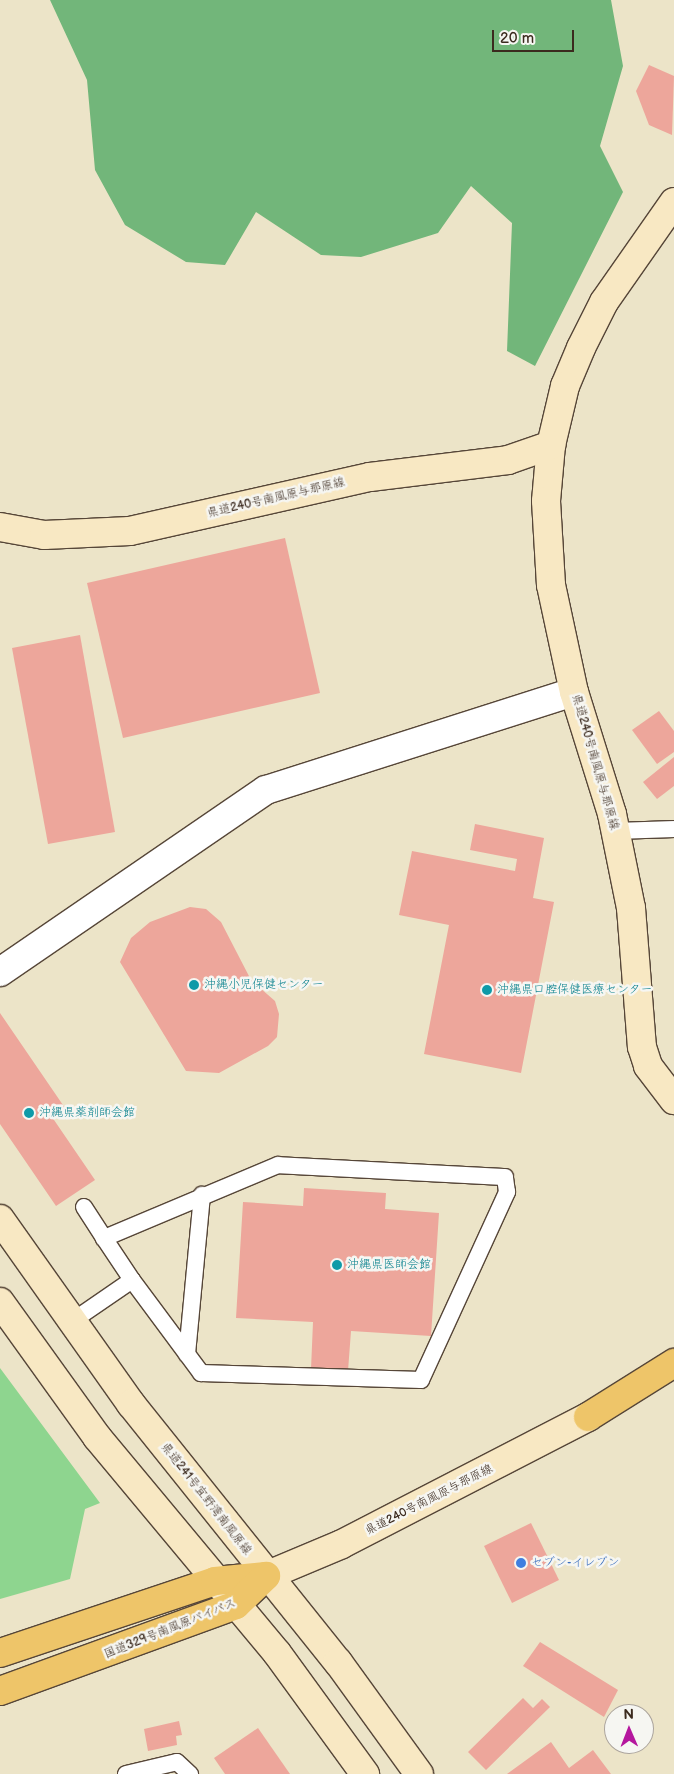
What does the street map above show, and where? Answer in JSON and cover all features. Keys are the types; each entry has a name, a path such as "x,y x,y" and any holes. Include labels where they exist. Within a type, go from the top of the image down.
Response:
{"highway":[{"path":"588,1417 674,1363"},
{"name":"国道329号南風原バイパス","path":"0,1654 215,1581 266,1576"},
{"name":"国道329号南風原バイパス","path":"0,1691 236,1605 266,1576"}],"main road":[{"name":"県道240号南風原与那原線","path":"674,202 604,302 581,348 565,386 551,445 546,501 551,585 574,692 616,831 631,908 642,1047 648,1066 674,1100"},
{"name":"県道240号南風原与那原線","path":"0,527 44,535 130,531 370,477 508,460 551,445"},
{"name":"県道241号宜野湾南風原線","path":"0,1219 71,1322 266,1576 338,1662 419,1774"},
{"path":"0,1302 97,1437 292,1672 365,1774"},
{"name":"県道240号南風原与那原線","path":"266,1576 342,1544 588,1417"}],"street":[{"path":"0,972 266,790 574,692"}],"lane":[{"path":"616,831 674,829"},
{"path":"84,1207 104,1238 132,1280 201,1373 421,1380 508,1192 505,1177 278,1165 202,1195 104,1238"},
{"path":"187,1354 202,1195"},
{"path":"71,1322 132,1280"},
{"path":"126,1774 177,1762 190,1774"}],"green space":[{"path":"50,0 611,0 623,66 600,146 623,192 535,366 507,351 512,223 471,186 438,233 361,257 321,255 256,212 225,265 186,262 125,225 95,170 87,80"},
{"path":"0,1368 100,1503 85,1509 70,1579 0,1599"}],"building":[{"path":"649,65 674,76 672,135 649,125 636,91"},
{"path":"285,538 320,693 123,738 87,583"},
{"path":"80,635 115,832 48,844 12,648"},
{"path":"659,711 674,731 674,752 657,764 632,730"},
{"path":"674,757 674,786 657,799 643,782"},
{"name":"沖縄県口腔保健医療センター","path":"475,824 544,838 533,898 554,902 521,1073 424,1054 449,925 399,915 412,851 515,871 517,859 470,850"},
{"name":"沖縄小児保健センター","path":"190,907 206,909 221,922 251,980 275,1001 279,1014 277,1037 268,1046 219,1073 186,1071 120,962 131,938 150,922"},
{"name":"沖縄県薬剤師会館","path":"0,1013 65,1108 52,1117 95,1180 56,1206 0,1124"},
{"name":"沖縄県医師会館","path":"304,1188 386,1193 385,1209 439,1213 431,1336 351,1331 348,1371 311,1369 313,1322 236,1318 243,1202 303,1206"},
{"name":"セブン-イレブン","path":"531,1523 559,1580 512,1603 484,1546"},
{"path":"540,1642 618,1690 611,1704 604,1704 604,1717 523,1666"},
{"path":"523,1698 533,1708 542,1699 550,1707 486,1770 468,1752"},
{"path":"179,1721 182,1735 176,1736 177,1745 148,1751 144,1729"},
{"path":"258,1728 290,1774 225,1774 214,1758"},
{"path":"551,1742 569,1768 593,1750 611,1774 507,1774"}],"place":[{"name":"沖縄小児保健センター","path":"194,985"},
{"name":"沖縄県口腔保健医療センター","path":"487,990"},
{"name":"沖縄県薬剤師会館","path":"29,1113"},
{"name":"沖縄県医師会館","path":"337,1265"},
{"name":"セブン-イレブン","path":"521,1563"}]}
